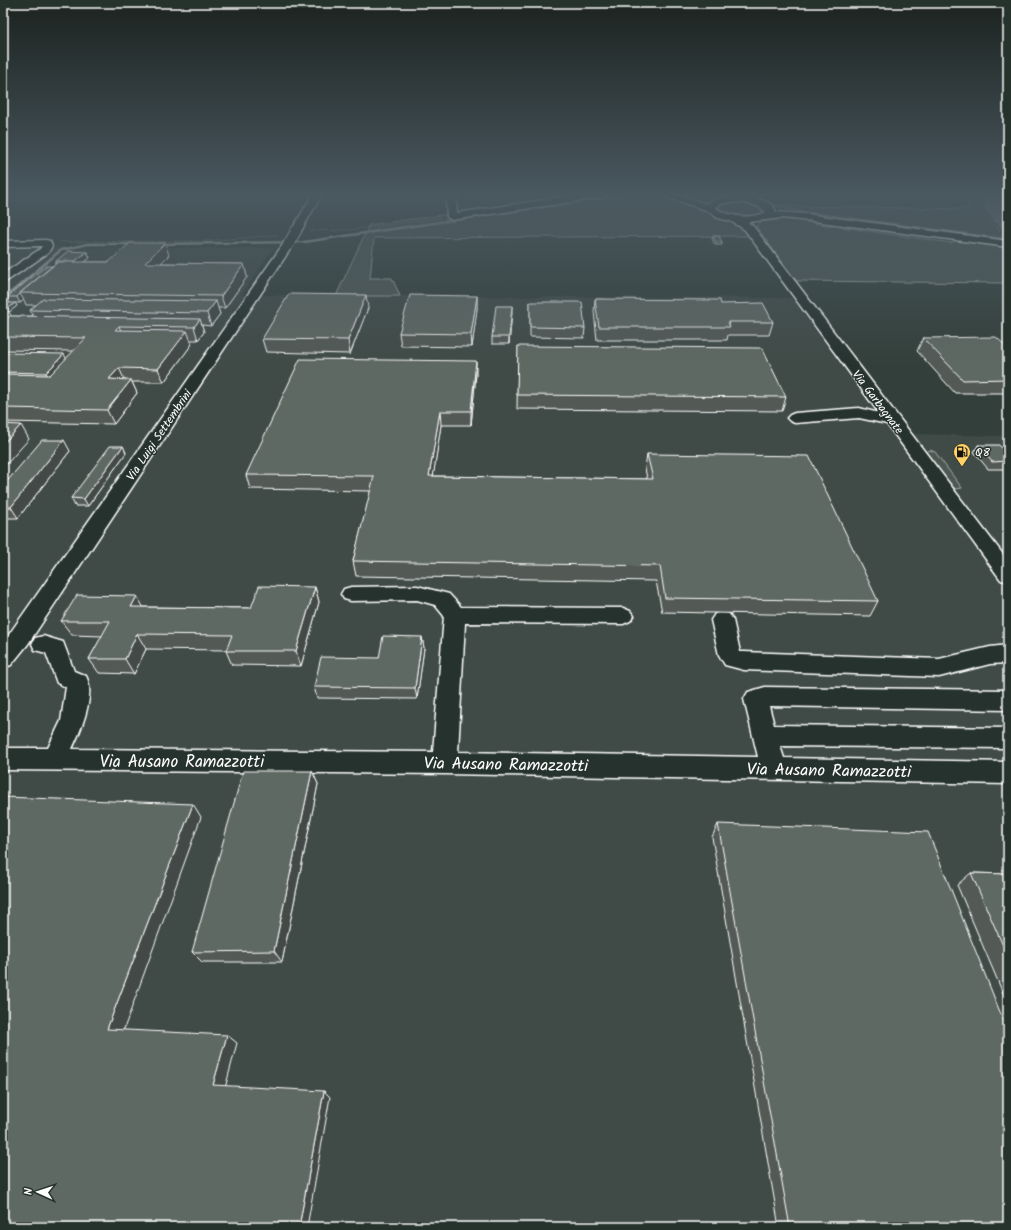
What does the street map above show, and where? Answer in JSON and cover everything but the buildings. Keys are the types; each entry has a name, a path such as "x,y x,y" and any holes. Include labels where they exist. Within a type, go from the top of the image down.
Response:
{"street":[{"path":"3,279 43,251"},
{"name":"Via Luigi Settembrini","path":"3,659 20,638 284,251"},
{"name":"Via Garbagnate","path":"771,251 878,402 1008,575"},
{"path":"859,413 878,402"},
{"path":"795,418 859,413 893,421"},
{"path":"351,594 417,593 442,599 455,616 445,763"},
{"path":"455,616 623,616"},
{"path":"722,620 730,655 733,659 744,661 940,668 950,667 989,656 1008,654"},
{"name":"Via Luigi Settembrini","path":"3,668 20,638"},
{"path":"43,644 56,648 65,677 78,682 78,695 74,709 73,721 55,760"},
{"path":"774,769 766,735 756,705 756,699 765,696 1008,700"},
{"path":"766,735 1008,738"},
{"name":"Via Ausano Ramazzotti","path":"3,759 445,763 1008,774"}],"shaded area":[{"path":"3,251 271,251 242,295 792,298 1008,592 1008,1227 3,1227"},
{"path":"357,251 373,251 370,278 392,278 400,296 336,296"},
{"path":"774,251 1008,251 1008,283 796,281"},
{"path":"908,434 1008,436 1008,552 997,552"},
{"path":"930,450 935,452 962,488 956,489 951,486 926,452"}],"waterway":[{"path":"22,283 59,251"},
{"path":"3,299 24,282"}],"place":[{"name":"Q8","path":"962,467"}]}
